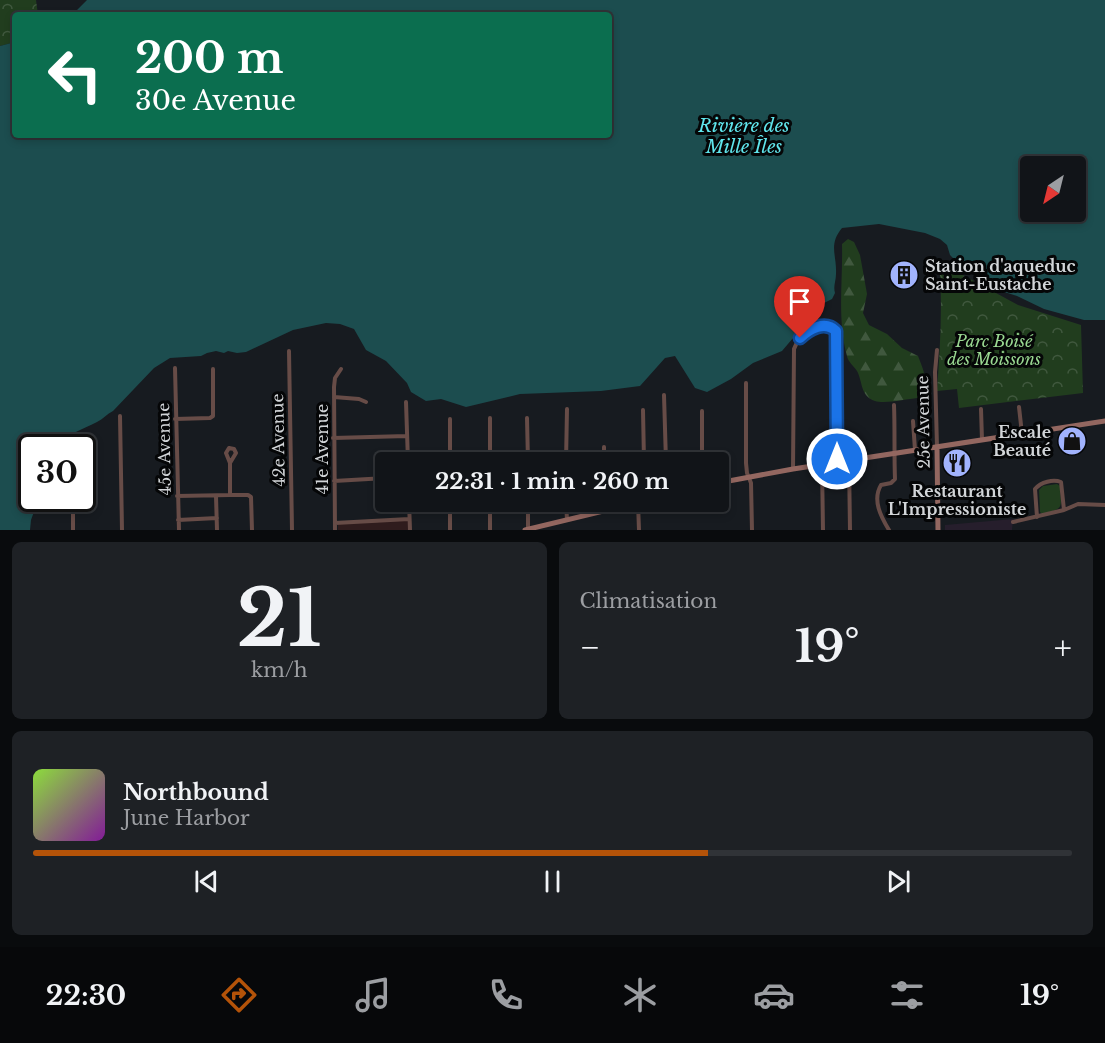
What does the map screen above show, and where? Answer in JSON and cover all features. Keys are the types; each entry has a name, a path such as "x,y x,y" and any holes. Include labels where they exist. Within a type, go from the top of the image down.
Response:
{"main road":[{"path":"729,481 1105,421"},
{"name":"25e Avenue","path":"937,447 938,530"},
{"path":"527,530 599,512"}],"street":[{"path":"793,469 794,349 800,338 816,327 830,326 836,331 837,462"},
{"name":"25e Avenue","path":"937,350 935,372 937,447"},
{"name":"42e Avenue","path":"290,351 292,530"},
{"name":"45e Avenue","path":"175,368 179,530"},
{"path":"175,419 213,416 213,369"},
{"name":"41e Avenue","path":"335,530 334,397 335,378 341,369"},
{"path":"746,383 746,463 751,483 752,530"},
{"path":"664,395 666,452"},
{"path":"334,397 359,399 366,402"},
{"path":"406,402 408,452"},
{"path":"889,530 879,514 878,491 882,485 895,480 894,405"},
{"path":"1019,407 1022,434"},
{"path":"567,409 567,452"},
{"path":"981,409 982,440"},
{"path":"643,410 644,452"},
{"path":"702,411 702,452"},
{"path":"120,417 122,530"},
{"path":"490,418 490,452"},
{"path":"527,418 528,452"},
{"path":"450,419 450,452"},
{"path":"914,421 915,451"},
{"path":"333,438 407,436"},
{"path":"604,447 604,452"},
{"path":"849,460 850,530"},
{"path":"230,463 230,495"},
{"path":"822,465 823,530"},
{"path":"334,481 375,479"},
{"path":"1036,517 1035,489 1040,484 1058,480 1061,482 1064,510"},
{"path":"177,496 248,495 251,497 252,530"},
{"path":"216,496 217,530"},
{"path":"1013,522 1064,510 1078,504 1105,505"},
{"path":"73,512 73,530"},
{"path":"409,512 410,530"},
{"path":"450,512 450,530"},
{"path":"490,512 490,530"},
{"path":"527,530 528,512"},
{"path":"567,512 567,520"},
{"path":"638,512 639,530"},
{"path":"178,519 217,518"},
{"path":"335,523 409,519"}],"shaded area":[{"path":"1013,519 1012,530 945,530 945,525"},
{"path":"408,520 408,530 338,530 338,524"}],"green space":[{"path":"0,0 36,0 38,12 12,12 12,43 0,46"},
{"path":"848,239 854,242 860,255 867,294 863,313 869,325 887,334 902,348 918,356 925,377 917,398 884,402 870,399 864,392 857,371 848,358 842,328 841,300 842,244"},
{"name":"Parc Boisé des Moissons","path":"939,262 1018,305 1081,325 1083,393 959,408 957,389 937,391 941,310"},
{"path":"1057,484 1060,486 1060,506 1058,509 1042,514 1039,490 1043,486"}],"water":[{"name":"Rivière des Mille Îles","path":"87,0 1105,0 1105,320 1084,320 1044,309 998,290 964,269 950,255 947,245 940,239 925,233 879,224 842,228 834,245 835,293 832,299 812,309 800,321 799,331 782,351 753,363 731,379 707,392 695,388 675,356 665,358 640,386 601,391 520,394 466,407 441,399 426,401 411,392 407,383 386,361 366,350 354,329 340,324 326,323 293,330 246,352 216,351 201,356 170,358 154,368 113,411 99,421 72,434 18,434 18,512 34,512 30,530 0,530 0,46 12,43 12,138 612,138 612,12 75,12"}],"place":[{"name":"Station d'aqueduc Saint-Eustache","path":"904,275"},
{"name":"Escale Beauté","path":"1072,441"},
{"name":"Restaurant L'Impressioniste","path":"957,463"}],"route":[{"path":"800,338 807,331 816,327 830,326 836,331 837,459"}]}
